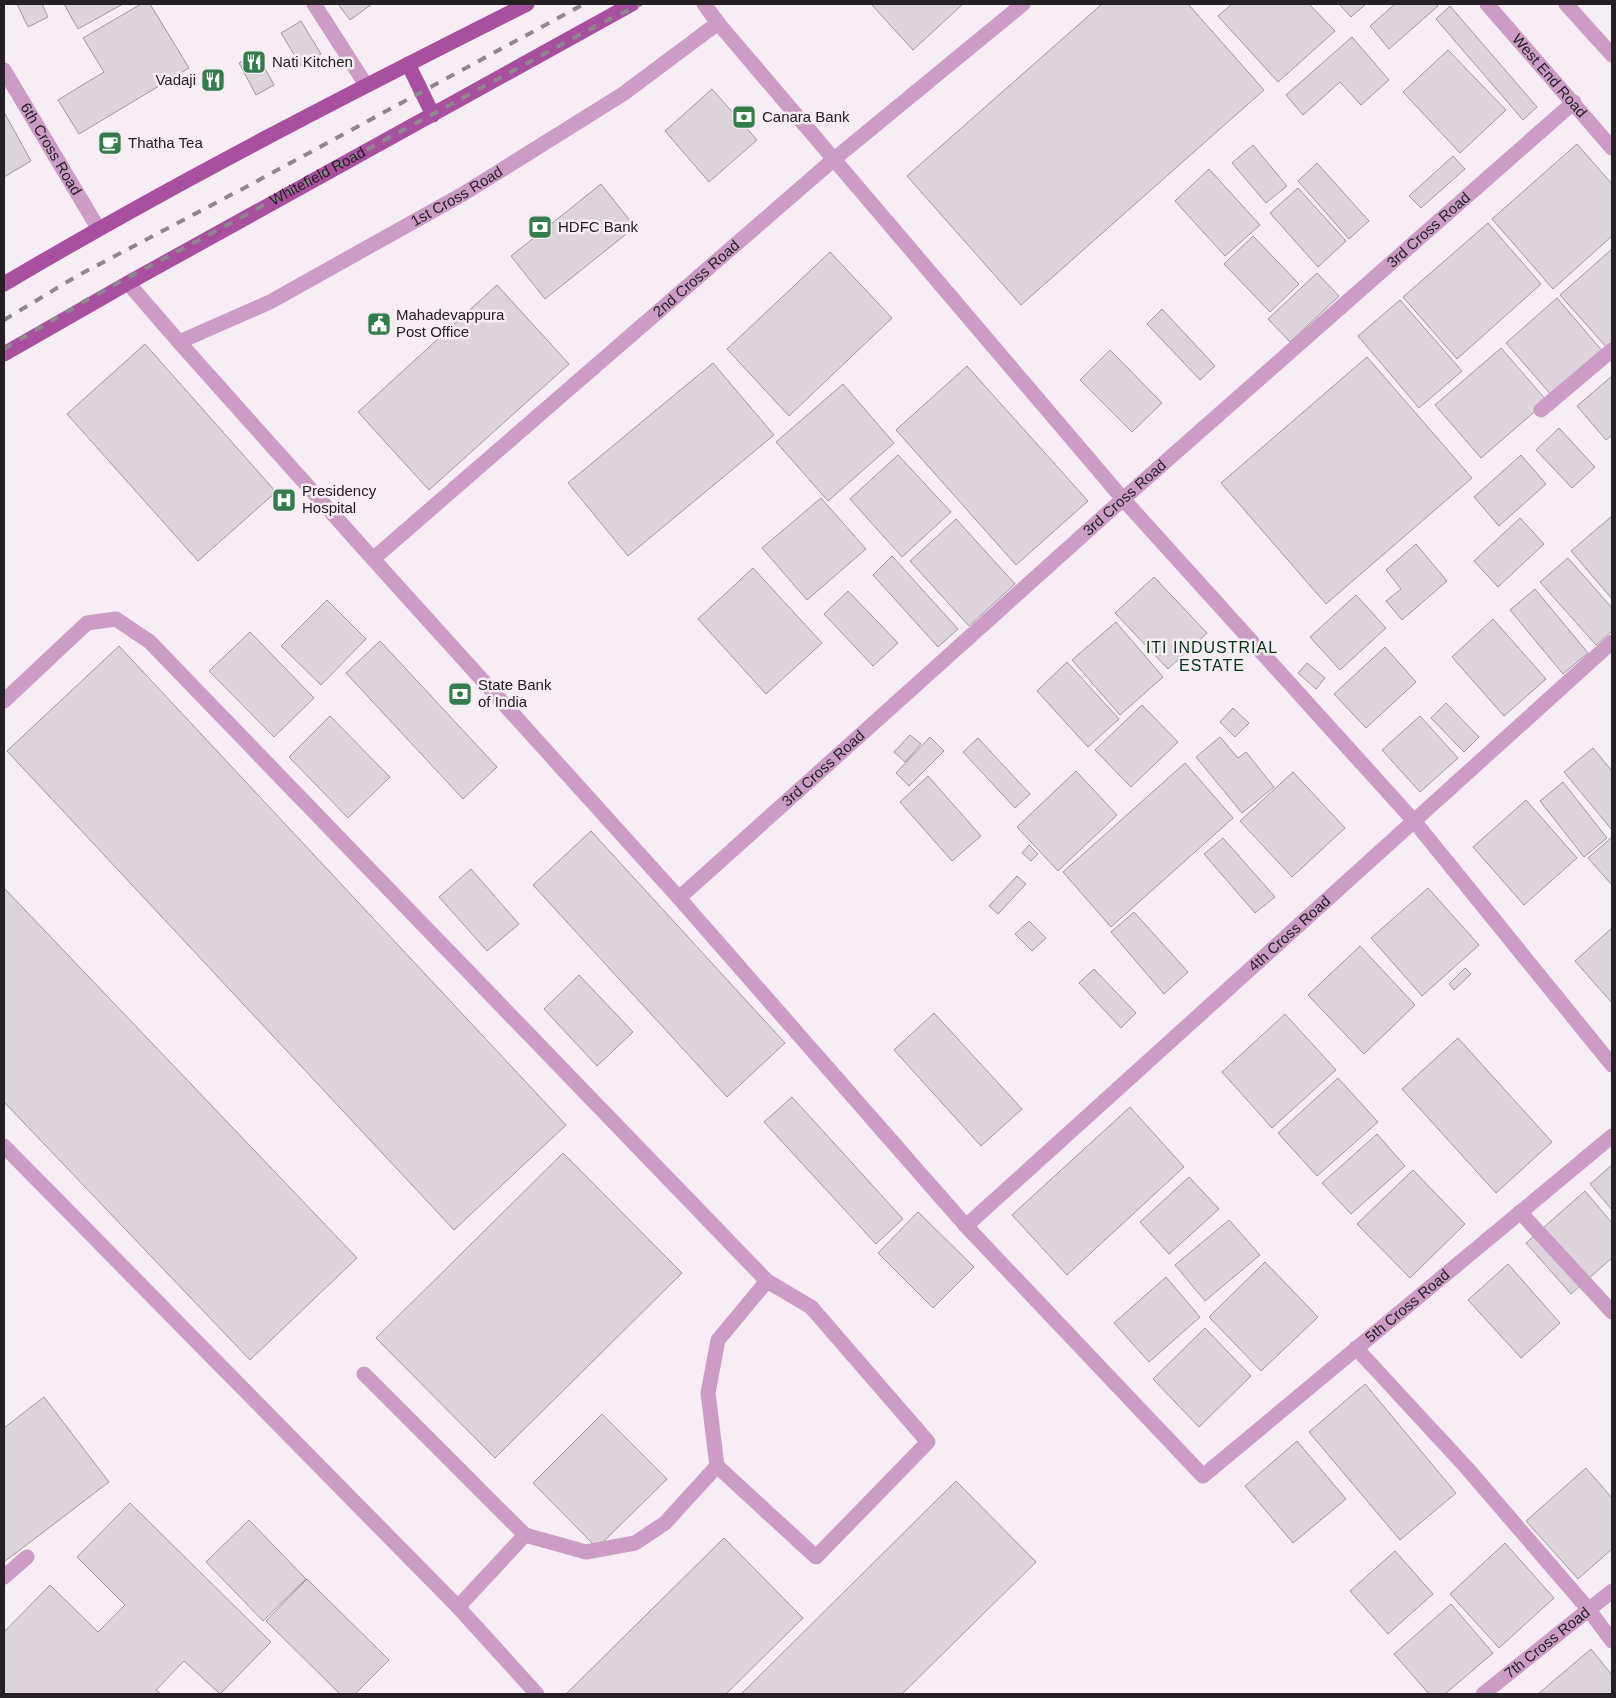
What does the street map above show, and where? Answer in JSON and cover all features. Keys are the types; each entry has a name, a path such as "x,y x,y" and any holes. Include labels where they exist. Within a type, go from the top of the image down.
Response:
{"main road":[{"path":"4,284 98,228 366,84 528,4"},
{"name":"Whitefield Road","path":"4,354 128,282 632,4"},
{"path":"408,64 433,115"}],"street":[{"path":"314,4 366,84"},
{"path":"704,4 718,24 833,160 1123,499 1414,822 1612,1065"},
{"name":"2nd Cross Road","path":"373,560 833,160 1023,4"},
{"name":"West End Road","path":"1487,4 1612,148"},
{"path":"1566,4 1612,55"},
{"name":"1st Cross Road","path":"179,342 270,302 463,194 623,94 718,24"},
{"name":"6th Cross Road","path":"4,70 98,228"},
{"name":"3rd Cross Road","path":"679,898 1123,499 1574,102"},
{"path":"128,282 373,560 679,898 966,1226"},
{"path":"1541,410 1612,350"},
{"path":"4,701 87,623 116,619 150,642 767,1281 812,1307 928,1442 816,1557 717,1466 708,1393 718,1340 767,1281"},
{"name":"4th Cross Road","path":"966,1226 1612,642"},
{"name":"5th Cross Road","path":"966,1226 1203,1476 1612,1136"},
{"path":"4,1146 458,1607 536,1694"},
{"path":"1520,1212 1612,1312"},
{"path":"1356,1348 1466,1467 1589,1610 1612,1641"},
{"path":"364,1374 525,1535 586,1552 635,1543 665,1523 717,1466"},
{"path":"458,1607 525,1535"},
{"path":"4,1577 26,1558"},
{"name":"7th Cross Road","path":"1483,1694 1612,1591"}],"building":[{"path":"17,4 42,4 48,17 28,27"},
{"path":"64,4 123,4 78,29"},
{"path":"141,4 150,4 189,68 79,134 58,100 104,72 83,38"},
{"path":"338,4 372,4 350,20"},
{"path":"871,4 963,4 913,50"},
{"path":"1102,4 1188,4 1264,90 1021,305 907,176"},
{"path":"1232,4 1309,4 1335,31 1278,82 1218,16"},
{"path":"1339,4 1366,4 1351,17"},
{"path":"1395,4 1436,4 1438,6 1389,49 1370,26"},
{"path":"1450,6 1537,107 1523,120 1436,19"},
{"path":"301,21 321,54 301,66 281,33"},
{"path":"1352,37 1389,80 1361,105 1340,82 1303,115 1286,95"},
{"path":"1448,50 1506,110 1460,153 1403,92"},
{"path":"257,54 274,85 256,95 239,63"},
{"path":"712,89 757,140 709,182 665,131"},
{"path":"4,112 31,161 4,177"},
{"path":"1577,144 1612,184 1612,236 1553,289 1492,219"},
{"path":"1253,145 1287,186 1266,203 1232,163"},
{"path":"1453,156 1465,169 1421,208 1409,196"},
{"path":"1317,163 1369,221 1349,239 1298,181"},
{"path":"1209,169 1260,225 1225,256 1175,201"},
{"path":"601,184 635,227 545,299 511,256"},
{"path":"1298,188 1346,241 1318,267 1270,213"},
{"path":"1488,223 1541,284 1457,359 1403,297"},
{"path":"1253,236 1299,284 1270,312 1224,264"},
{"path":"1612,249 1612,346 1608,349 1560,295"},
{"path":"830,252 892,318 789,416 727,349"},
{"path":"1317,273 1339,296 1290,342 1268,319"},
{"path":"497,285 569,364 429,490 358,412"},
{"path":"1557,298 1604,353 1553,397 1506,343"},
{"path":"1400,300 1462,371 1419,408 1358,336"},
{"path":"1162,309 1215,366 1200,380 1147,324"},
{"path":"145,344 276,492 198,561 67,414"},
{"path":"1501,348 1547,401 1481,458 1435,405"},
{"path":"1110,350 1162,403 1132,432 1080,380"},
{"path":"1367,357 1472,478 1326,604 1221,483"},
{"path":"713,363 774,435 628,556 568,483"},
{"path":"967,366 1088,501 1016,565 896,430"},
{"path":"1612,376 1612,435 1606,440 1577,406"},
{"path":"843,384 894,443 828,501 776,442"},
{"path":"1559,428 1595,467 1572,488 1536,450"},
{"path":"898,455 951,512 902,557 850,499"},
{"path":"1521,455 1546,484 1499,526 1474,497"},
{"path":"821,498 866,549 807,600 762,548"},
{"path":"1612,516 1612,599 1571,551"},
{"path":"1520,518 1544,544 1498,587 1474,561"},
{"path":"956,519 1015,584 969,626 910,561"},
{"path":"1416,544 1447,581 1402,620 1386,601 1401,589 1386,570"},
{"path":"892,556 958,629 938,647 873,575"},
{"path":"1568,558 1612,608 1612,631 1596,645 1540,582"},
{"path":"753,568 822,643 766,694 698,619"},
{"path":"1154,577 1207,633 1168,669 1115,613"},
{"path":"1535,589 1588,653 1563,674 1510,610"},
{"path":"848,591 898,643 873,666 824,614"},
{"path":"1356,595 1386,628 1340,670 1310,637"},
{"path":"327,600 366,639 321,685 281,646"},
{"path":"1493,619 1546,679 1504,716 1452,657"},
{"path":"1116,622 1163,677 1120,715 1072,660"},
{"path":"250,632 314,698 274,737 209,671"},
{"path":"380,641 497,767 463,799 346,673"},
{"path":"119,646 566,1125 454,1230 7,751"},
{"path":"1385,647 1416,682 1366,728 1334,694"},
{"path":"1067,662 1119,719 1088,747 1037,691"},
{"path":"1307,663 1325,678 1316,689 1298,673"},
{"path":"1446,703 1479,737 1464,752 1431,718"},
{"path":"1142,705 1178,742 1131,787 1095,750"},
{"path":"1233,708 1249,723 1235,737 1220,722"},
{"path":"330,716 390,777 348,818 289,757"},
{"path":"1420,716 1458,758 1420,792 1382,750"},
{"path":"910,735 921,744 905,762 894,752"},
{"path":"930,737 944,751 909,786 896,773"},
{"path":"1220,737 1238,758 1246,752 1274,787 1242,813 1196,757"},
{"path":"978,738 1030,794 1015,808 963,752"},
{"path":"1593,748 1612,771 1612,830 1564,772"},
{"path":"1185,763 1233,818 1111,927 1063,872"},
{"path":"1076,771 1117,815 1058,871 1017,827"},
{"path":"1293,772 1345,828 1292,877 1240,821"},
{"path":"928,776 981,836 952,861 900,802"},
{"path":"1563,782 1607,838 1584,857 1540,801"},
{"path":"1526,800 1577,858 1524,905 1473,847"},
{"path":"591,831 785,1043 727,1097 533,885"},
{"path":"1612,837 1612,885 1588,858"},
{"path":"1223,838 1275,897 1255,913 1204,854"},
{"path":"1029,845 1038,854 1031,861 1022,853"},
{"path":"471,869 519,924 487,951 439,897"},
{"path":"1017,876 1026,884 998,914 989,906"},
{"path":"4,888 357,1258 250,1360 4,1102"},
{"path":"1428,888 1479,945 1422,996 1371,938"},
{"path":"1134,912 1188,972 1164,994 1111,932"},
{"path":"1029,921 1046,938 1032,951 1015,934"},
{"path":"1612,928 1612,1003 1575,961"},
{"path":"1360,946 1415,1005 1364,1054 1308,995"},
{"path":"1465,968 1471,974 1454,990 1449,984"},
{"path":"1094,969 1136,1013 1121,1028 1079,983"},
{"path":"579,975 633,1032 597,1066 544,1009"},
{"path":"934,1013 1022,1109 981,1146 894,1050"},
{"path":"1285,1014 1336,1070 1272,1128 1222,1072"},
{"path":"1458,1038 1552,1142 1496,1193 1402,1089"},
{"path":"1338,1078 1378,1122 1317,1176 1278,1133"},
{"path":"792,1097 903,1219 876,1244 764,1122"},
{"path":"1130,1107 1184,1167 1067,1275 1012,1215"},
{"path":"1377,1134 1405,1166 1351,1214 1322,1183"},
{"path":"563,1153 682,1273 495,1458 376,1338"},
{"path":"1612,1165 1612,1210 1590,1184"},
{"path":"1413,1170 1465,1224 1410,1278 1357,1224"},
{"path":"1189,1177 1219,1209 1169,1254 1140,1222"},
{"path":"1585,1191 1612,1223 1612,1258 1571,1294 1526,1243"},
{"path":"918,1212 974,1267 933,1308 878,1253"},
{"path":"1229,1220 1260,1255 1205,1301 1175,1265"},
{"path":"1265,1262 1318,1317 1261,1371 1209,1317"},
{"path":"1508,1264 1560,1323 1521,1358 1468,1300"},
{"path":"1166,1277 1200,1317 1149,1362 1114,1323"},
{"path":"1205,1328 1251,1376 1199,1427 1153,1379"},
{"path":"1365,1384 1456,1493 1400,1540 1309,1432"},
{"path":"44,1397 109,1482 4,1562 4,1428"},
{"path":"602,1414 667,1479 597,1548 533,1483"},
{"path":"1297,1441 1346,1499 1293,1543 1245,1486"},
{"path":"1586,1468 1612,1498 1612,1549 1578,1579 1526,1521"},
{"path":"956,1481 1036,1562 902,1694 741,1694"},
{"path":"130,1503 271,1642 220,1694 184,1661 156,1690 161,1694 4,1694 4,1632 50,1585 98,1632 125,1605 77,1557"},
{"path":"249,1520 306,1579 263,1621 206,1562"},
{"path":"724,1538 803,1618 726,1694 566,1694"},
{"path":"1505,1543 1554,1598 1499,1648 1450,1594"},
{"path":"1395,1551 1433,1594 1388,1634 1350,1591"},
{"path":"307,1579 389,1660 355,1694 340,1694 266,1621"},
{"path":"1451,1604 1493,1653 1445,1694 1429,1694 1394,1654"},
{"path":"1591,1649 1612,1675 1612,1694 1538,1694"}],"railway":[{"path":"4,320 77,276 584,4"},
{"path":"4,349 90,298 594,27 641,4"}],"place":[{"name":"Nati Kitchen","path":"254,62"},
{"name":"Vadaji","path":"213,80"},
{"name":"Canara Bank","path":"744,117"},
{"name":"Thatha Tea","path":"110,143"},
{"name":"HDFC Bank","path":"540,227"},
{"name":"Mahadevappura Post Office","path":"379,324"},
{"name":"Presidency Hospital","path":"284,500"},
{"name":"State Bank of India","path":"460,694"}],"district":[{"name":"ITI INDUSTRIAL ESTATE","path":"1212,656"}]}
